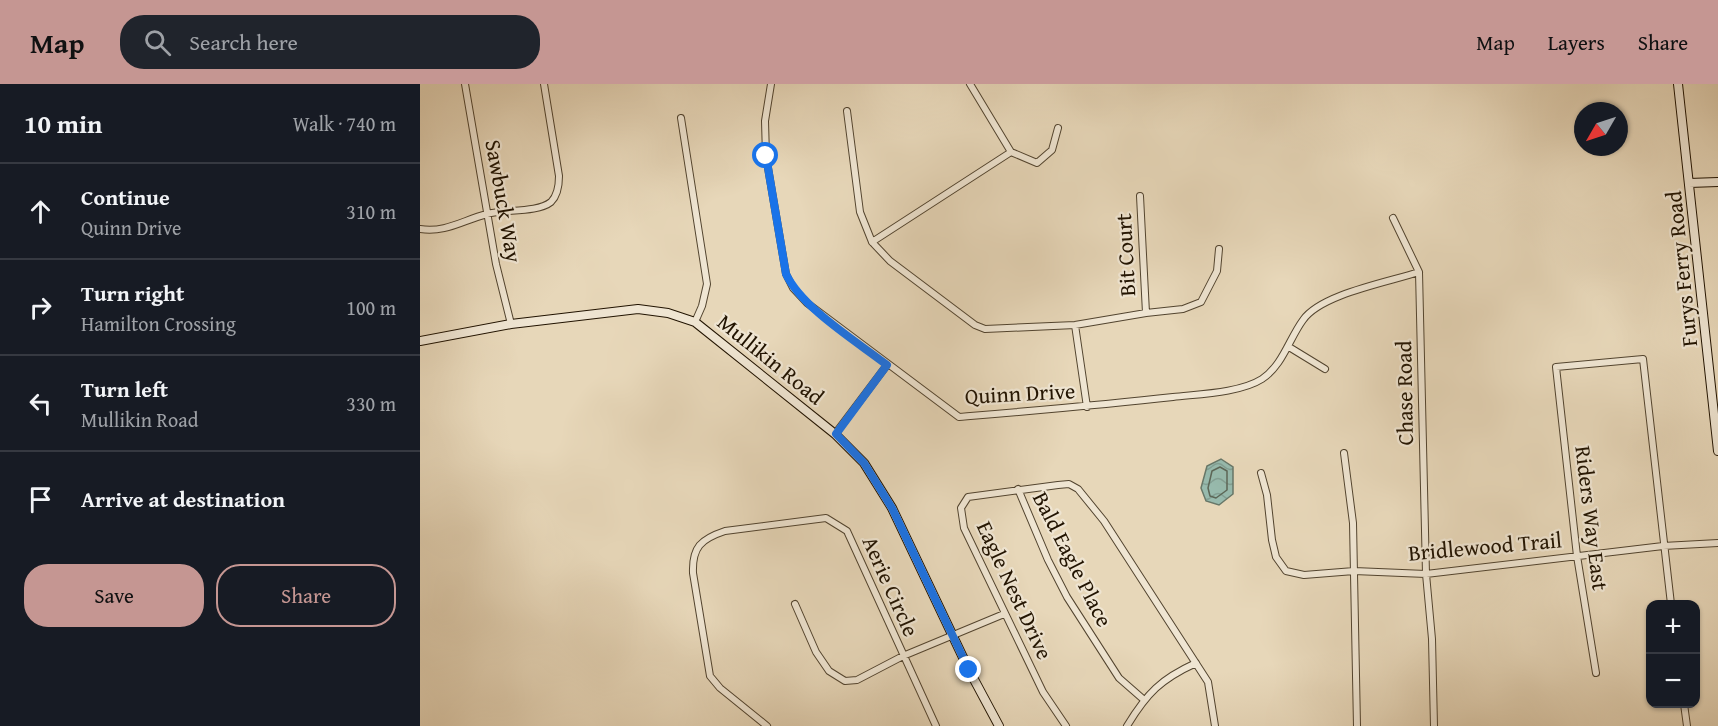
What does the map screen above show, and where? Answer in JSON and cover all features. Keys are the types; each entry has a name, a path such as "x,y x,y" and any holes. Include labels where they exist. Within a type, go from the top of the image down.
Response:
{"street":[{"name":"Sawbuck Way","path":"465,84 496,264 511,324"},
{"path":"420,229 439,231 488,214 538,207 551,202 558,190 560,176 544,84"},
{"name":"Quinn Drive","path":"771,84 765,121 766,156 786,274 793,288 807,303 959,417 1087,407 1232,390 1261,379 1278,364 1303,319 1326,300 1419,272"},
{"path":"970,84 1011,152 1037,163 1052,150 1058,128"},
{"name":"Furys Ferry Road","path":"1678,84 1718,451"},
{"path":"847,111 860,212 872,242 890,261 975,325 985,329 1075,325 1183,309 1201,302 1217,271 1219,249"},
{"path":"681,118 707,284 702,306 695,322"},
{"path":"872,242 1011,152"},
{"path":"1689,183 1718,182"},
{"name":"Bit Court","path":"1140,196 1146,313"},
{"name":"Chase Road","path":"1394,218 1419,272 1426,574 1432,639 1434,726"},
{"name":"Mullikin Road","path":"420,341 511,324 638,309 668,313 695,322 836,434 864,463 892,508 969,670 999,726"},
{"path":"1075,325 1087,407"},
{"path":"1289,347 1325,369"},
{"name":"Riders Way East","path":"1596,673 1577,556 1556,367 1643,359 1663,546"},
{"path":"836,434 887,365"},
{"path":"1344,453 1353,524 1357,726"},
{"name":"Bridlewood Trail","path":"1262,473 1276,557 1286,571 1304,575 1354,571 1426,574 1663,546 1718,543"},
{"name":"Eagle Nest Drive","path":"1066,726 1043,692 964,528 961,508 968,497 1069,484 1078,489 1104,521 1208,682 1215,726"},
{"name":"Bald Eagle Place","path":"1018,489 1048,560 1067,597 1119,678 1143,699"},
{"name":"Aerie Circle","path":"767,726 720,688 710,676 692,557 710,536 725,531 826,518 847,531 936,726"},
{"path":"1663,546 1670,600"},
{"path":"795,604 816,652 829,671 845,681 857,680 903,656 1004,614"},
{"path":"1127,726 1143,699 1174,673 1196,663"},
{"path":"1685,708 1687,726"}],"water":[{"path":"1221,459 1233,467 1233,494 1219,505 1206,501 1201,488 1207,466"}],"route":[{"path":"766,156 786,274 793,288 807,303 887,365 836,434 864,463 892,508 969,670"}]}
